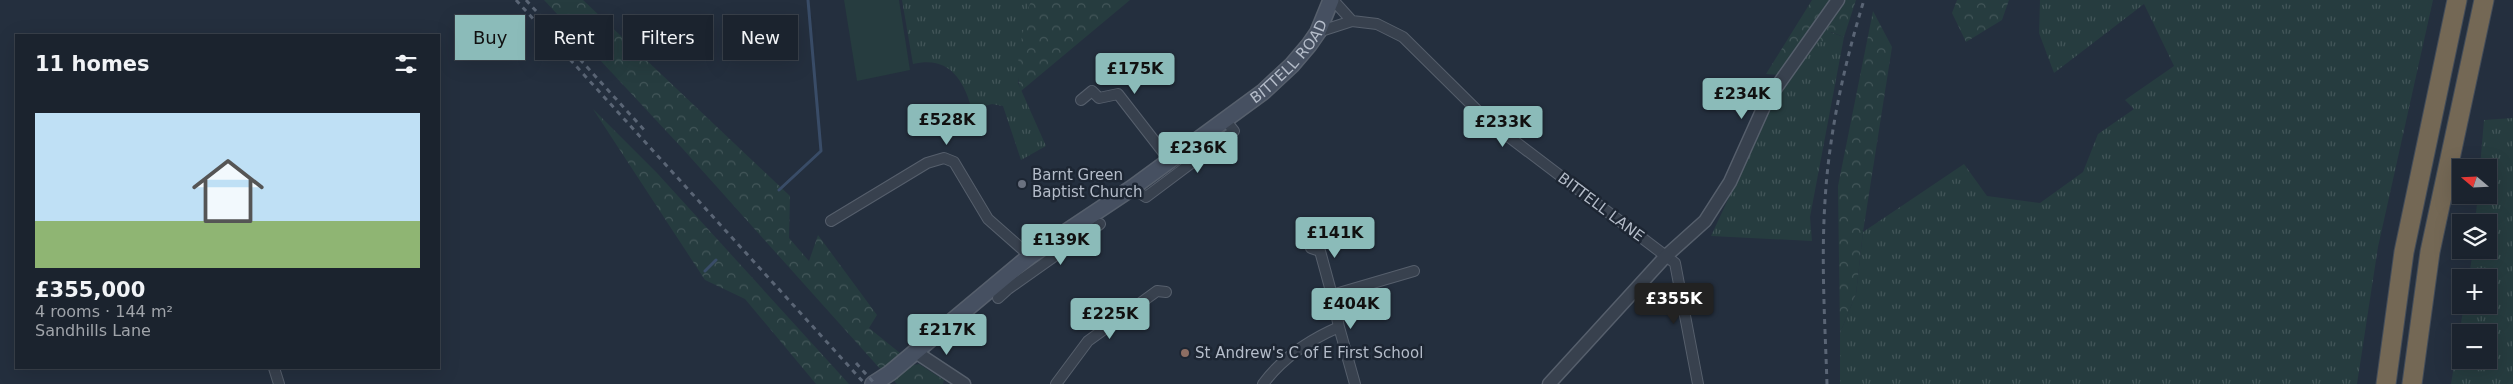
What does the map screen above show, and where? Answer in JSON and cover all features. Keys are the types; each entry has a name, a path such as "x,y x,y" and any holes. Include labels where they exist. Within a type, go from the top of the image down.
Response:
{"highway":[{"path":"2386,384 2404,252 2457,0"},
{"path":"2412,384 2430,252 2484,0"}],"main road":[{"name":"BITTELL ROAD","path":"873,384 914,351 1005,284 1030,256 1074,235 1132,188 1226,121 1292,66 1318,32 1332,0"}],"street":[{"path":"1332,0 1352,21"},
{"path":"1549,384 1666,256 1705,222 1717,206 1730,182 1766,102 1838,0"},
{"name":"BITTELL LANE","path":"1318,32 1352,21 1377,24 1410,42 1488,121 1666,256"},
{"path":"1081,100 1092,91 1099,98 1118,94 1170,161"},
{"path":"1132,188 1146,197 1234,132 1226,121"},
{"path":"831,221 927,164 944,158 954,162 988,220 1030,256"},
{"path":"998,298 1005,284 1074,235 1100,224"},
{"path":"1311,248 1320,251 1355,384"},
{"path":"1666,256 1675,262 1698,384"},
{"path":"1332,295 1414,271"},
{"path":"1056,384 1088,342 1157,291 1166,292"},
{"path":"1264,384 1291,353 1321,335 1339,327"},
{"path":"914,351 964,384"},
{"path":"274,369 279,384"}],"green space":[{"path":"544,0 583,0 599,15 558,15"},
{"path":"844,0 899,0 910,70 857,81"},
{"path":"902,0 1031,0 1022,42 1018,83 1046,146 1021,160 1003,106 992,104 972,110 964,89 953,72 936,63 913,64"},
{"path":"1031,0 1130,0 1021,91 1018,71 1019,59"},
{"path":"1812,0 1833,0 1778,75 1766,74"},
{"path":"1842,0 1856,0 1844,37 1831,32 1822,42 1814,40"},
{"path":"1957,0 2009,0 2002,20 1966,42 1952,13"},
{"path":"2040,0 2433,0 2378,247 2357,384 1840,384 1840,333 1856,294 1863,232 1964,164 1987,196 2040,203 2083,172 2098,134 2134,109 2125,100 2174,66 2144,4 2054,73 2039,33"},
{"path":"1873,11 1892,47 1863,232 1856,294 1840,333 1838,186"},
{"path":"613,28 623,38 623,60 646,60 790,196 789,238 809,261 818,235 877,315 869,328 900,353 882,371 682,148 600,60 613,60"},
{"path":"1830,32 1844,37 1810,217 1812,241 1711,236 1775,98 1814,40"},
{"path":"593,109 657,173 849,384 816,384 745,299 705,280"},
{"path":"2513,118 2513,384 2451,384 2453,369 2497,369 2497,324 2461,324 2463,314 2497,314 2497,269 2470,269 2472,259 2497,259 2497,214 2476,214 2477,204 2498,204 2498,159 2481,159 2484,120"},
{"path":"919,364 944,380 943,384 897,384 894,381 909,366"}],"waterway":[{"path":"779,190 821,151 808,0"},
{"path":"705,271 716,260"}],"railway":[{"path":"516,0 865,384"},
{"path":"526,0 647,133"},
{"path":"1827,384 1823,247 1827,176 1839,99 1850,49 1864,0"},
{"path":"856,363 875,384"}],"place":[{"name":"Barnt Green Baptist Church","path":"1022,184"},
{"name":"St Andrew's C of E First School","path":"1185,353"}]}
